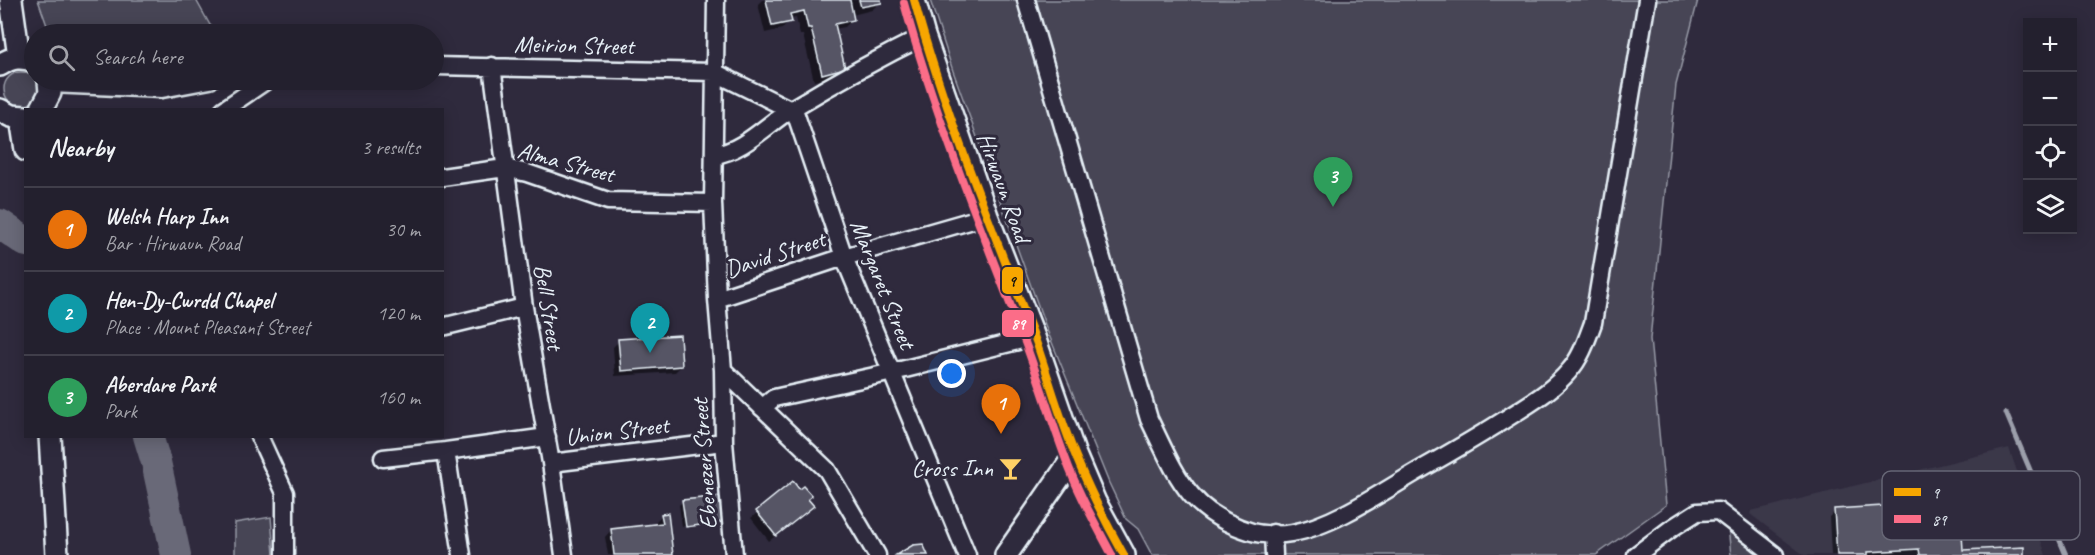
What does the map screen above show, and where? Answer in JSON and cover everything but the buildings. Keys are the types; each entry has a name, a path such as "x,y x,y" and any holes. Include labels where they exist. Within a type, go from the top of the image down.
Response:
{"main road":[{"path":"11,0 18,61"},
{"name":"Hirwaun Road","path":"914,0 924,36 987,216 1034,337 1075,456 1095,502 1124,555"},
{"path":"42,108 47,102 49,90"},
{"path":"0,110 11,116 23,118"},
{"path":"50,438 57,555"},
{"path":"1006,555 1075,456"}],"street":[{"name":"Ebenezer Street","path":"716,0 712,203 723,369 724,442 734,555"},
{"path":"1026,0 1149,419 1179,480 1200,506 1235,526 1254,533 1292,533 1320,524 1353,509 1519,411 1547,393 1571,370 1586,343 1593,323 1647,0"},
{"path":"714,155 728,153 790,110 859,68 924,36"},
{"name":"Meirion Street","path":"444,66 714,72"},
{"name":"Bell Street","path":"492,66 524,307 547,436 564,555"},
{"path":"714,72 790,110"},
{"path":"226,108 252,90"},
{"name":"Margaret Street","path":"790,110 795,112 844,257 967,555"},
{"name":"Alma Street","path":"444,177 505,168 608,201 712,203"},
{"name":"David Street","path":"717,298 844,257 987,216"},
{"path":"444,327 524,307"},
{"path":"762,408 774,398 893,372 1034,337"},
{"path":"723,369 827,470 877,555"},
{"path":"383,458 547,436"},
{"path":"260,438 285,493 285,555"},
{"name":"Union Street","path":"551,463 724,442"},
{"path":"446,451 462,555"},
{"path":"1636,555 1697,512 1718,511 1776,555"},
{"path":"1273,533 1274,555"}],"shaded area":[{"path":"38,0 196,0 209,24 46,24"},
{"path":"930,0 1698,0 1676,85 1650,339 1666,505 1596,555 1152,555 1138,529 1126,519 1109,483 1047,330 953,71"},
{"path":"24,72 24,90 38,90 33,101 21,106 9,101 4,89 9,77"},
{"path":"2009,448 2017,471 1915,471"},
{"path":"1882,479 1882,540 2041,540 2046,555 1804,555 1750,514 1751,511"},
{"path":"271,517 274,555 235,555 235,523"},
{"path":"1728,527 1764,555 1731,555"}],"waterway":[{"path":"0,224 24,241"},
{"path":"2006,413 2031,471"},
{"path":"149,438 176,555"},
{"path":"2060,540 2066,555"}],"transit line":[{"name":"9","path":"914,0 954,126 1033,333 1070,442 1081,470 1124,555"},
{"name":"89","path":"904,3 944,129 1070,470 1112,555"}],"place":[{"name":"Aberdare Park","path":"1333,207"},
{"name":"Hen-Dy-Cwrdd Chapel","path":"650,353"},
{"name":"Welsh Harp Inn","path":"1001,434"},
{"name":"Cross Inn","path":"1011,468"}]}
